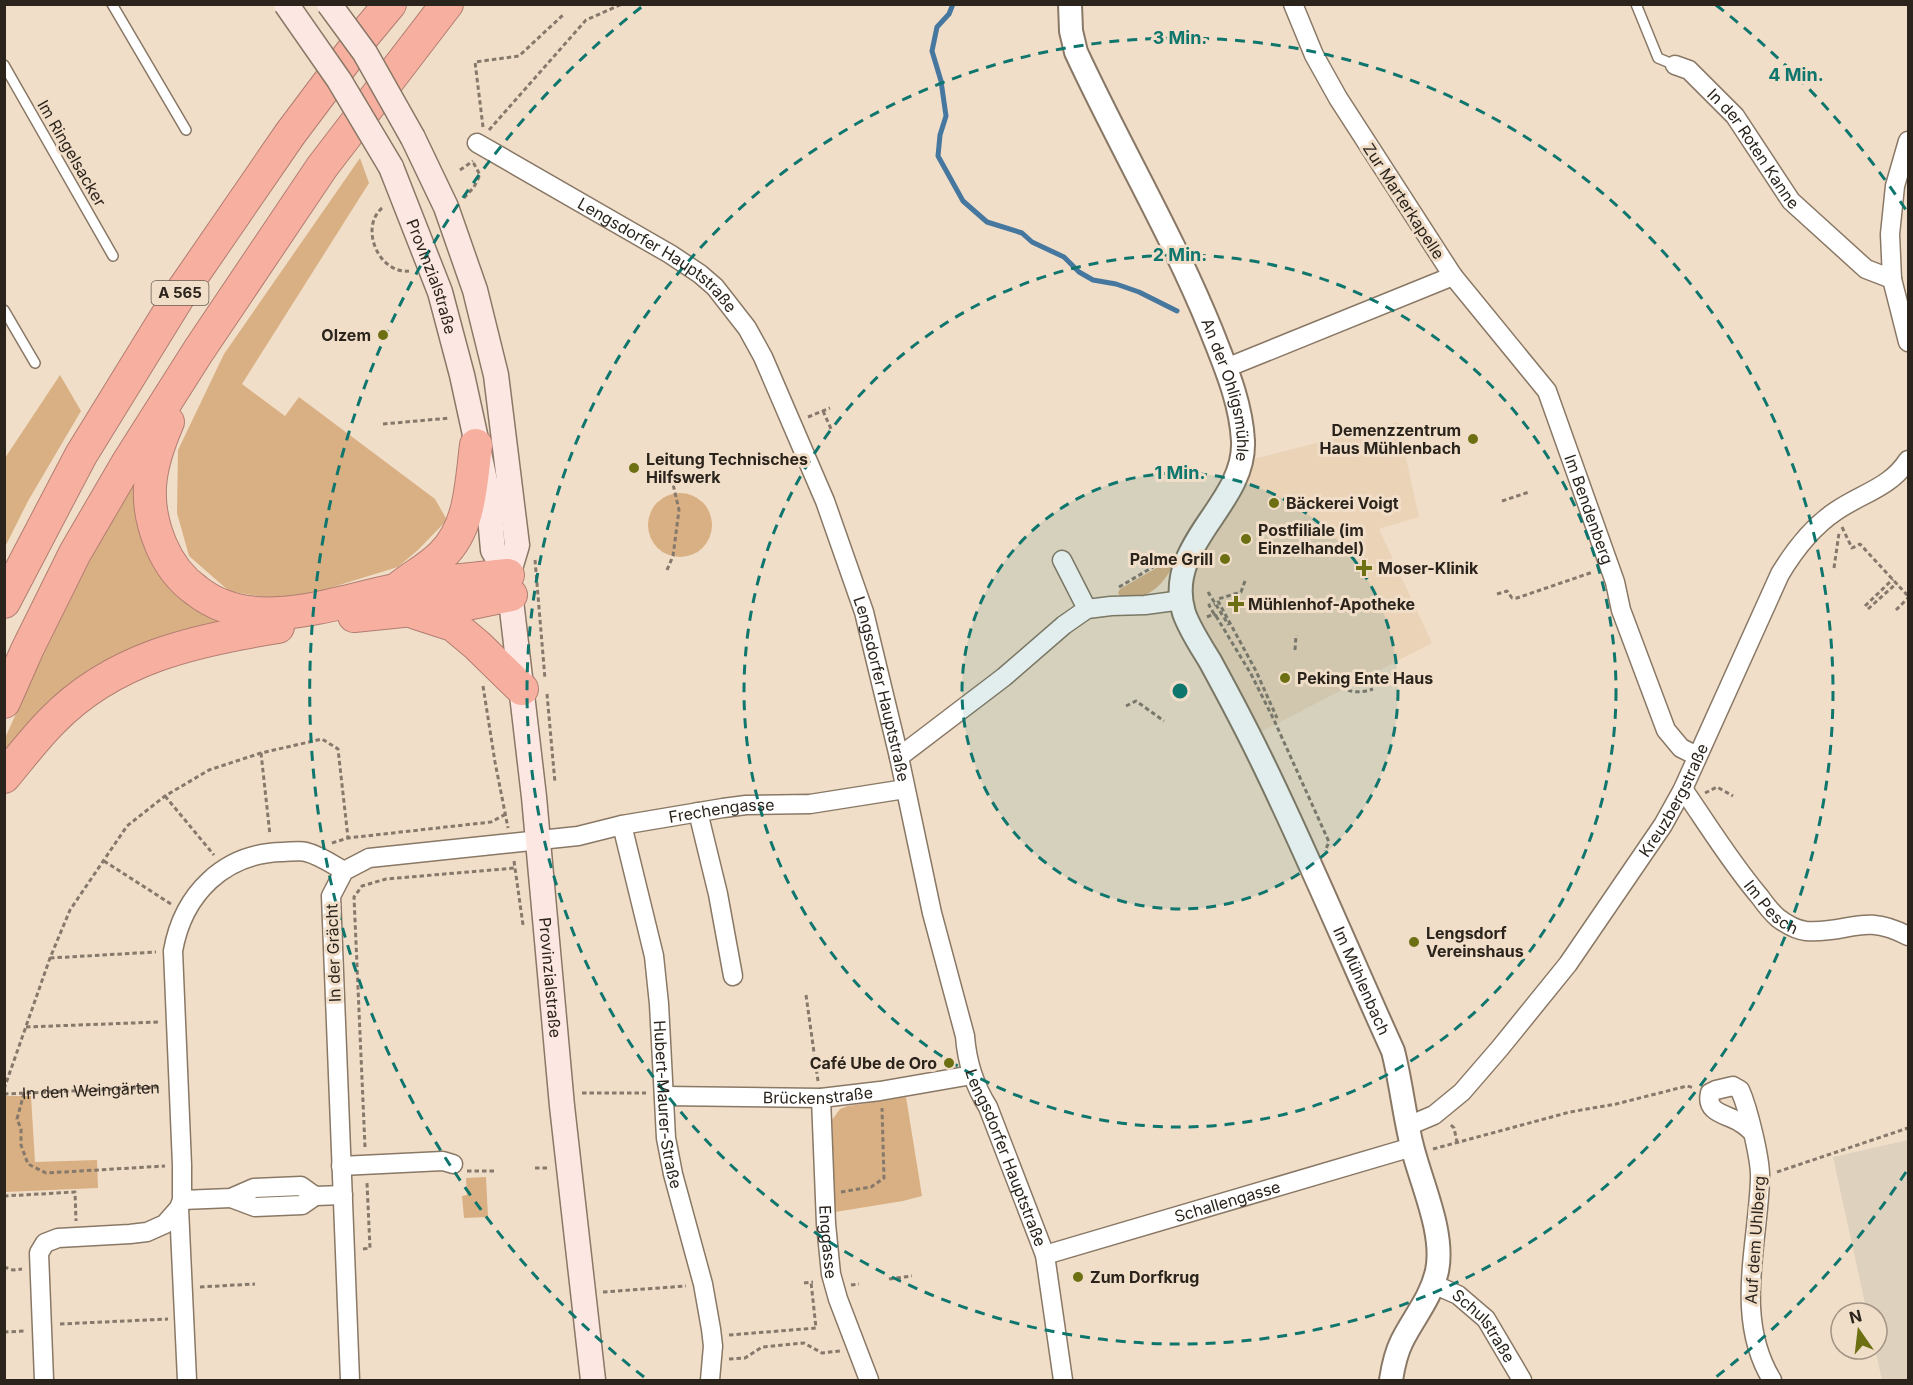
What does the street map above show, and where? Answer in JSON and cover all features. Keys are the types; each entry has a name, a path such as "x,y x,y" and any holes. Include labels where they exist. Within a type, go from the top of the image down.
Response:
{"highway":[{"name":"A 565","path":"4,602 81,455 182,291 290,134 390,4"},
{"name":"A 565","path":"4,702 75,553 128,462 199,350 322,167 447,4"},
{"path":"199,350 155,451 148,497 155,531 166,557 183,580 207,599 227,609 246,613 272,614 301,609 403,600 509,585"},
{"path":"4,777 52,720 85,693 126,668 176,648 226,636 342,618 403,600 458,537 467,512 476,445"},
{"path":"403,600 453,625 522,689"}],"main road":[{"name":"Provinzialstraße","path":"286,4 339,80 391,167 440,292 462,375 488,494 493,550 509,585 538,841 562,1106 593,1380"},
{"name":"Provinzialstraße","path":"329,4 365,53 413,138 446,207 475,290 496,375 517,545 509,585"}],"street":[{"name":"An der Ohligsmühle","path":"1070,4 1071,31 1076,52 1185,270 1226,368 1241,424 1243,444 1240,468 1195,543 1183,568 1182,600"},
{"name":"Zur Marterkapelle","path":"1226,368 1453,276 1333,91 1314,55 1293,4"},
{"name":"In der Roten Kanne","path":"1675,65 1689,70 1735,116 1791,201 1866,269 1892,279"},
{"name":"Lengsdorfer Hauptstraße","path":"481,139 684,262 715,287 747,328 764,357 825,501 858,593 899,757 932,913 965,1036 966,1054 972,1075 988,1107 1045,1256 1063,1380"},
{"path":"1908,141 1895,186 1890,234 1892,279 1908,342"},
{"name":"Im Bendenberg","path":"1453,276 1547,391 1609,567 1621,610 1666,730 1681,748 1697,756"},
{"name":"Kreuzbergstraße","path":"1410,1136 1462,1092 1500,1048 1568,964 1663,825 1683,789 1780,574 1792,553 1825,519 1852,501 1880,488 1903,468 1908,460"},
{"path":"1062,560 1087,608"},
{"path":"899,757 1004,677 1087,608 1145,605 1182,600"},
{"name":"Im Mühlenbach","path":"1182,600 1190,625 1235,706 1265,767 1393,1051 1401,1080 1410,1136 1434,1226 1438,1261 1433,1284 1419,1314 1402,1341 1395,1359 1391,1380"},
{"name":"Frechengasse","path":"538,841 578,837 622,825 746,805 810,804 905,789"},
{"name":"Im Pesch","path":"1683,789 1745,880 1784,922 1806,931 1862,924 1880,925 1908,936"},
{"path":"698,812 718,894 733,976"},
{"name":"Hubert-Maurer-Straße","path":"622,825 654,956 666,1138 673,1174 703,1284 712,1337 710,1380"},
{"path":"344,871 369,858 538,841"},
{"name":"In den Weingärten","path":"187,1380 180,1204 182,1165 173,951 177,930 185,913 202,888 224,868 249,857 272,852 306,851 344,871"},
{"name":"In der Grächt","path":"344,871 331,896 350,1380"},
{"name":"Brückenstraße","path":"663,1094 821,1098 880,1091 972,1075"},
{"name":"Enggasse","path":"821,1098 827,1249 831,1274 838,1299 869,1380"},
{"name":"Auf dem Uhlberg","path":"1752,1132 1761,1177 1750,1308 1755,1343 1772,1380"},
{"name":"Schallengasse","path":"1045,1256 1410,1136"},
{"path":"341,1166 443,1161 453,1164"},
{"path":"44,1380 39,1253 45,1243 58,1238 147,1232 165,1224 180,1204 231,1198 254,1188 301,1186 315,1196 343,1195"},
{"name":"Schulstraße","path":"1433,1284 1458,1295 1486,1319 1522,1380"}],"lane":[{"path":"112,4 186,130"},
{"name":"In der Roten Kanne","path":"1636,4 1658,58 1675,65"},
{"name":"Im Ringelsacker","path":"4,65 113,256"},
{"path":"4,310 35,363"}],"path":[{"path":"481,139 586,20 622,4"},
{"path":"481,139 475,62 519,56 563,15"},
{"path":"460,201 474,187 480,175 473,162"},
{"path":"382,208 376,213 373,222 376,251 385,264 400,272 418,270"},
{"path":"816,414 830,408"},
{"path":"823,411 832,431"},
{"path":"383,424 453,418"},
{"path":"668,570 673,556 679,510 674,484"},
{"path":"1502,501 1529,492"},
{"path":"1834,568 1838,533 1843,529 1852,548 1860,544 1908,597 1896,610"},
{"path":"1087,608 1195,543"},
{"path":"1497,594 1507,591 1512,598 1517,598 1609,567"},
{"path":"1865,606 1893,579"},
{"path":"1245,581 1241,592 1218,599 1228,624 1230,623 1257,670 1277,718"},
{"path":"1868,609 1897,583"},
{"path":"1884,588 1887,592"},
{"path":"1208,592 1222,612"},
{"path":"1214,614 1209,605 1215,604"},
{"path":"1222,612 1216,616 1251,674 1329,842 1322,859"},
{"path":"1226,634 1233,629"},
{"path":"1295,650 1296,635"},
{"path":"1236,649 1242,646"},
{"path":"1251,674 1257,670"},
{"path":"1341,687 1347,691 1359,693 1373,689"},
{"path":"1126,706 1136,701 1164,721"},
{"path":"4,1089 50,958 70,910 127,826 165,796 209,770 261,753 322,739 338,749 348,838"},
{"path":"261,753 272,852"},
{"path":"1703,794 1717,787 1733,796"},
{"path":"165,796 224,868"},
{"path":"306,851 348,838 491,822 506,814"},
{"path":"104,861 185,913"},
{"path":"363,1257 363,1249 370,1248 354,897 362,886 386,879 515,868"},
{"path":"50,958 173,951"},
{"path":"806,995 821,1098"},
{"path":"26,1027 176,1021"},
{"name":"In den Weingärten","path":"4,1094 178,1086"},
{"path":"1410,1136 1435,1149 1549,1118 1687,1086"},
{"path":"825,1194 871,1187 884,1178 880,1091"},
{"path":"24,1093 17,1119 21,1129 21,1145 28,1164 46,1173 182,1165"},
{"path":"582,1093 663,1094"},
{"path":"1777,1172 1908,1128"},
{"path":"453,1164 464,1172 497,1171"},
{"path":"535,1168 550,1168"},
{"path":"4,1196 75,1192 76,1238"},
{"path":"889,1279 912,1276"},
{"path":"712,1337 816,1328 812,1282"},
{"path":"183,1287 255,1284"},
{"path":"598,1292 703,1284"},
{"path":"42,1325 184,1318"},
{"path":"712,1360 745,1358 762,1347 794,1344 804,1344 822,1353 856,1349"}],"shaded area":[{"path":"360,158 369,183 242,384 285,416 299,397 435,499 447,520 398,567 310,594 275,599 229,591 189,556 177,513 178,450 224,354"},
{"path":"60,375 81,411 28,501 5,547 5,458"},
{"path":"1398,422 1419,517 1379,529 1432,643 1253,736 1187,608 1193,557 1253,459"},
{"path":"142,462 145,521 241,618 211,630 5,762 5,738 32,678 103,534"},
{"path":"680,493 698,499 706,507 712,525 706,543 698,551 680,557 662,551 654,543 648,525 654,507 662,499"},
{"path":"1170,560 1174,563 1170,571 1153,590 1138,597 1120,596 1118,593 1120,589"},
{"path":"5,1096 31,1096 35,1162 97,1160 98,1188 5,1192"},
{"path":"906,1097 922,1196 835,1212 832,1120 840,1109 848,1106"},
{"path":"1908,1140 1908,1380 1882,1380 1878,1361 1889,1361 1889,1301 1864,1301 1833,1157"},
{"path":"486,1177 488,1217 464,1218 462,1196 467,1195 466,1178"}],"waterway":[{"path":"953,4 949,14 937,27 932,51 941,81 946,116 940,135 938,156 963,201 987,222 1022,233 1032,242 1064,257 1079,272 1093,280 1116,284 1139,292 1177,311"}],"place":[{"name":"Olzem","path":"383,335"},
{"name":"Demenzzentrum Haus Mühlenbach","path":"1473,439"},
{"name":"Leitung Technisches Hilfswerk","path":"634,468"},
{"name":"Bäckerei Voigt","path":"1274,503"},
{"name":"Postfiliale (im Einzelhandel)","path":"1246,539"},
{"name":"Palme Grill","path":"1225,559"},
{"name":"Moser-Klinik","path":"1364,568"},
{"name":"Mühlenhof-Apotheke","path":"1236,604"},
{"name":"Peking Ente Haus","path":"1285,678"},
{"name":"Lengsdorf Vereinshaus","path":"1414,942"},
{"name":"Café Ube de Oro","path":"949,1063"},
{"name":"Zum Dorfkrug","path":"1078,1277"}]}
